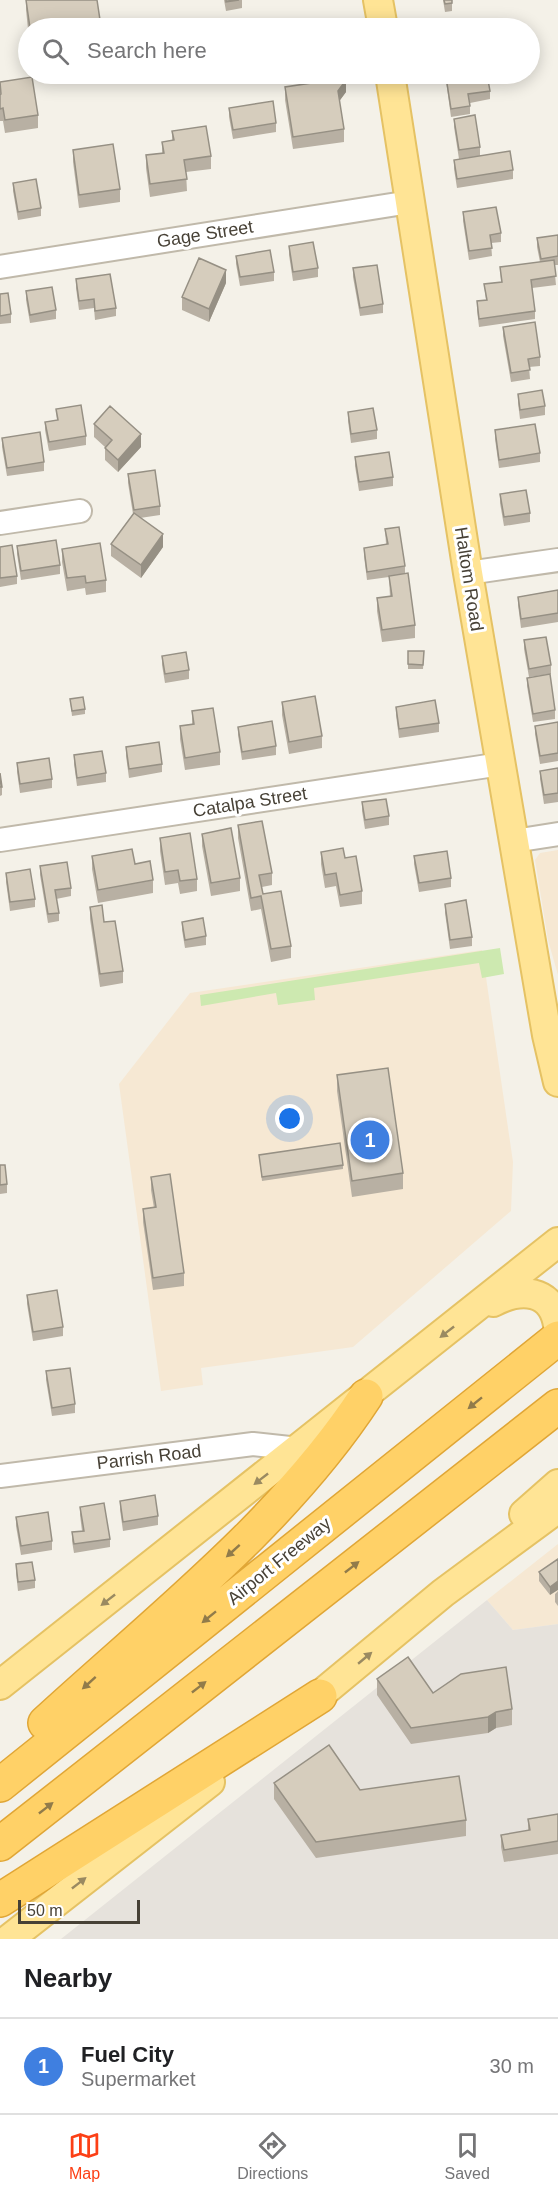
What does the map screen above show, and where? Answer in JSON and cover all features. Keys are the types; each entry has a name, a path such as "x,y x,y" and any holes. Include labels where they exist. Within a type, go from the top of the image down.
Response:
{"highway":[{"name":"Airport Freeway","path":"0,1785 558,1338"},
{"path":"0,1776 20,1746 258,1528 336,1442 366,1396"},
{"path":"0,1844 558,1406"},
{"path":"0,1900 320,1696"}],"main road":[{"path":"378,0 381,18"},
{"name":"Haltom Road","path":"392,84 468,573 547,1035 558,1082"},
{"path":"0,1685 558,1242"},
{"path":"472,1312 507,1294 528,1292 546,1301 557,1317 558,1325"},
{"path":"443,1593 558,1484"},
{"path":"9,1939 320,1696 443,1593 558,1508"}],"street":[{"name":"Gage Street","path":"0,267 410,202"},
{"path":"0,523 80,511"},
{"path":"468,573 558,560"},
{"name":"Catalpa Street","path":"0,840 501,764"},
{"path":"514,841 558,834"},
{"name":"Parrish Road","path":"0,1476 253,1443 299,1449"}],"shaded area":[{"path":"558,850 558,975 548,940 535,860 540,853"},
{"path":"482,950 513,1162 511,1211 353,1347 201,1368 203,1385 161,1391 119,1084 190,993"},
{"path":"558,1544 558,1624 513,1630 487,1600"},
{"path":"487,1600 513,1630 558,1624 558,1939 61,1939"}],"green space":[{"path":"500,948 504,974 482,978 479,963 314,988 315,1000 278,1005 276,993 201,1006 200,995"}],"building":[{"path":"26,0 97,0 100,18 29,18"},
{"path":"444,0 452,0 452,3 445,4"},
{"path":"18,79 18,84 33,84 38,115 5,120 3,108 0,109 0,82"},
{"path":"305,84 343,84 338,91 344,129 293,137 285,87"},
{"path":"447,84 489,84 490,91 468,94 470,106 451,109"},
{"path":"273,101 276,123 233,130 229,108"},
{"path":"475,115 480,147 459,150 454,119"},
{"path":"206,126 211,156 184,160 187,179 150,184 146,155 164,153 162,142 174,140 172,131"},
{"path":"113,144 120,189 79,195 73,150"},
{"path":"510,151 513,170 457,179 454,160"},
{"path":"36,179 41,208 18,212 13,183"},
{"path":"496,207 501,233 490,235 492,248 469,251 463,212"},
{"path":"558,235 558,256 541,259 537,238"},
{"path":"313,242 318,268 293,272 289,246"},
{"path":"270,250 274,272 240,277 236,256"},
{"path":"199,258 226,270 209,309 182,297"},
{"path":"554,260 556,276 531,280 535,311 479,319 477,301 487,300 484,284 502,282 500,267"},
{"path":"377,265 383,304 360,308 353,268"},
{"path":"110,274 116,308 95,311 94,299 79,301 76,279"},
{"path":"52,287 56,310 30,315 26,291"},
{"path":"8,293 11,314 0,316 0,294"},
{"path":"535,322 540,357 528,359 530,370 511,373 503,327"},
{"path":"542,390 545,406 520,410 518,394"},
{"path":"81,405 86,436 49,442 45,422 58,420 56,409"},
{"path":"110,406 141,434 118,460 105,448 112,440 94,424"},
{"path":"373,408 377,430 351,434 348,412"},
{"path":"535,424 540,453 499,460 495,430"},
{"path":"40,432 44,462 7,468 2,438"},
{"path":"389,452 393,477 359,482 355,457"},
{"path":"155,470 160,506 134,510 128,474"},
{"path":"526,490 530,513 504,517 500,494"},
{"path":"134,513 163,534 141,565 111,544"},
{"path":"399,527 405,566 367,572 364,548 388,544 385,529"},
{"path":"56,540 60,565 21,571 17,546"},
{"path":"100,543 106,580 86,583 85,576 67,578 62,549"},
{"path":"12,545 17,576 0,578 0,547"},
{"path":"408,573 415,625 382,630 377,598 392,596 389,576"},
{"path":"558,590 558,613 521,619 518,597"},
{"path":"546,637 551,665 529,669 524,640"},
{"path":"408,651 424,651 423,665 408,664"},
{"path":"186,652 189,670 165,674 162,656"},
{"path":"550,674 555,710 533,714 527,678"},
{"path":"315,696 322,736 289,742 282,702"},
{"path":"83,697 85,709 72,711 70,699"},
{"path":"435,700 439,723 399,729 396,707"},
{"path":"213,708 220,752 185,758 180,726 194,724 192,711"},
{"path":"272,721 276,746 242,752 238,727"},
{"path":"558,722 558,753 540,756 535,726"},
{"path":"159,742 162,764 129,769 126,747"},
{"path":"102,751 106,773 77,778 74,755"},
{"path":"49,758 52,779 20,784 17,763"},
{"path":"558,768 558,793 544,795 540,771"},
{"path":"386,799 389,816 365,820 362,802"},
{"path":"262,821 272,873 259,875 263,894 281,891 291,946 271,949 261,896 251,898 238,825"},
{"path":"231,828 240,878 211,883 202,834"},
{"path":"190,833 197,879 180,881 178,870 165,872 160,838"},
{"path":"343,848 345,858 356,856 362,891 340,895 336,873 325,875 321,852"},
{"path":"132,849 135,864 150,861 153,880 98,890 92,856"},
{"path":"447,851 451,878 419,883 414,856"},
{"path":"67,862 71,888 55,890 59,913 48,914 40,866"},
{"path":"30,869 35,899 10,902 6,873"},
{"path":"466,900 472,937 450,940 445,904"},
{"path":"102,905 104,922 115,921 123,971 100,974 90,907"},
{"path":"203,918 206,936 185,940 182,922"},
{"path":"388,1068 403,1173 352,1181 337,1075"},
{"path":"340,1143 343,1165 262,1177 259,1155"},
{"path":"0,1165 5,1165 7,1184 0,1185"},
{"path":"170,1174 184,1273 153,1278 143,1209 156,1207 151,1177"},
{"path":"57,1290 63,1327 33,1332 27,1295"},
{"path":"70,1368 75,1404 52,1408 46,1371"},
{"path":"155,1495 158,1516 123,1522 120,1501"},
{"path":"104,1503 110,1539 74,1544 72,1532 84,1531 80,1507"},
{"path":"48,1512 52,1541 21,1546 16,1517"},
{"path":"558,1559 558,1581 550,1587 539,1572"},
{"path":"32,1562 35,1580 18,1582 16,1564"},
{"path":"408,1657 433,1693 461,1674 506,1667 512,1709 496,1712 488,1717 411,1728 377,1679"},
{"path":"329,1745 360,1790 459,1776 466,1820 316,1842 274,1783"},
{"path":"558,1814 558,1841 504,1850 501,1835 530,1830 528,1819"}],"place":[{"name":"Fuel City","path":"370,1140"}]}
